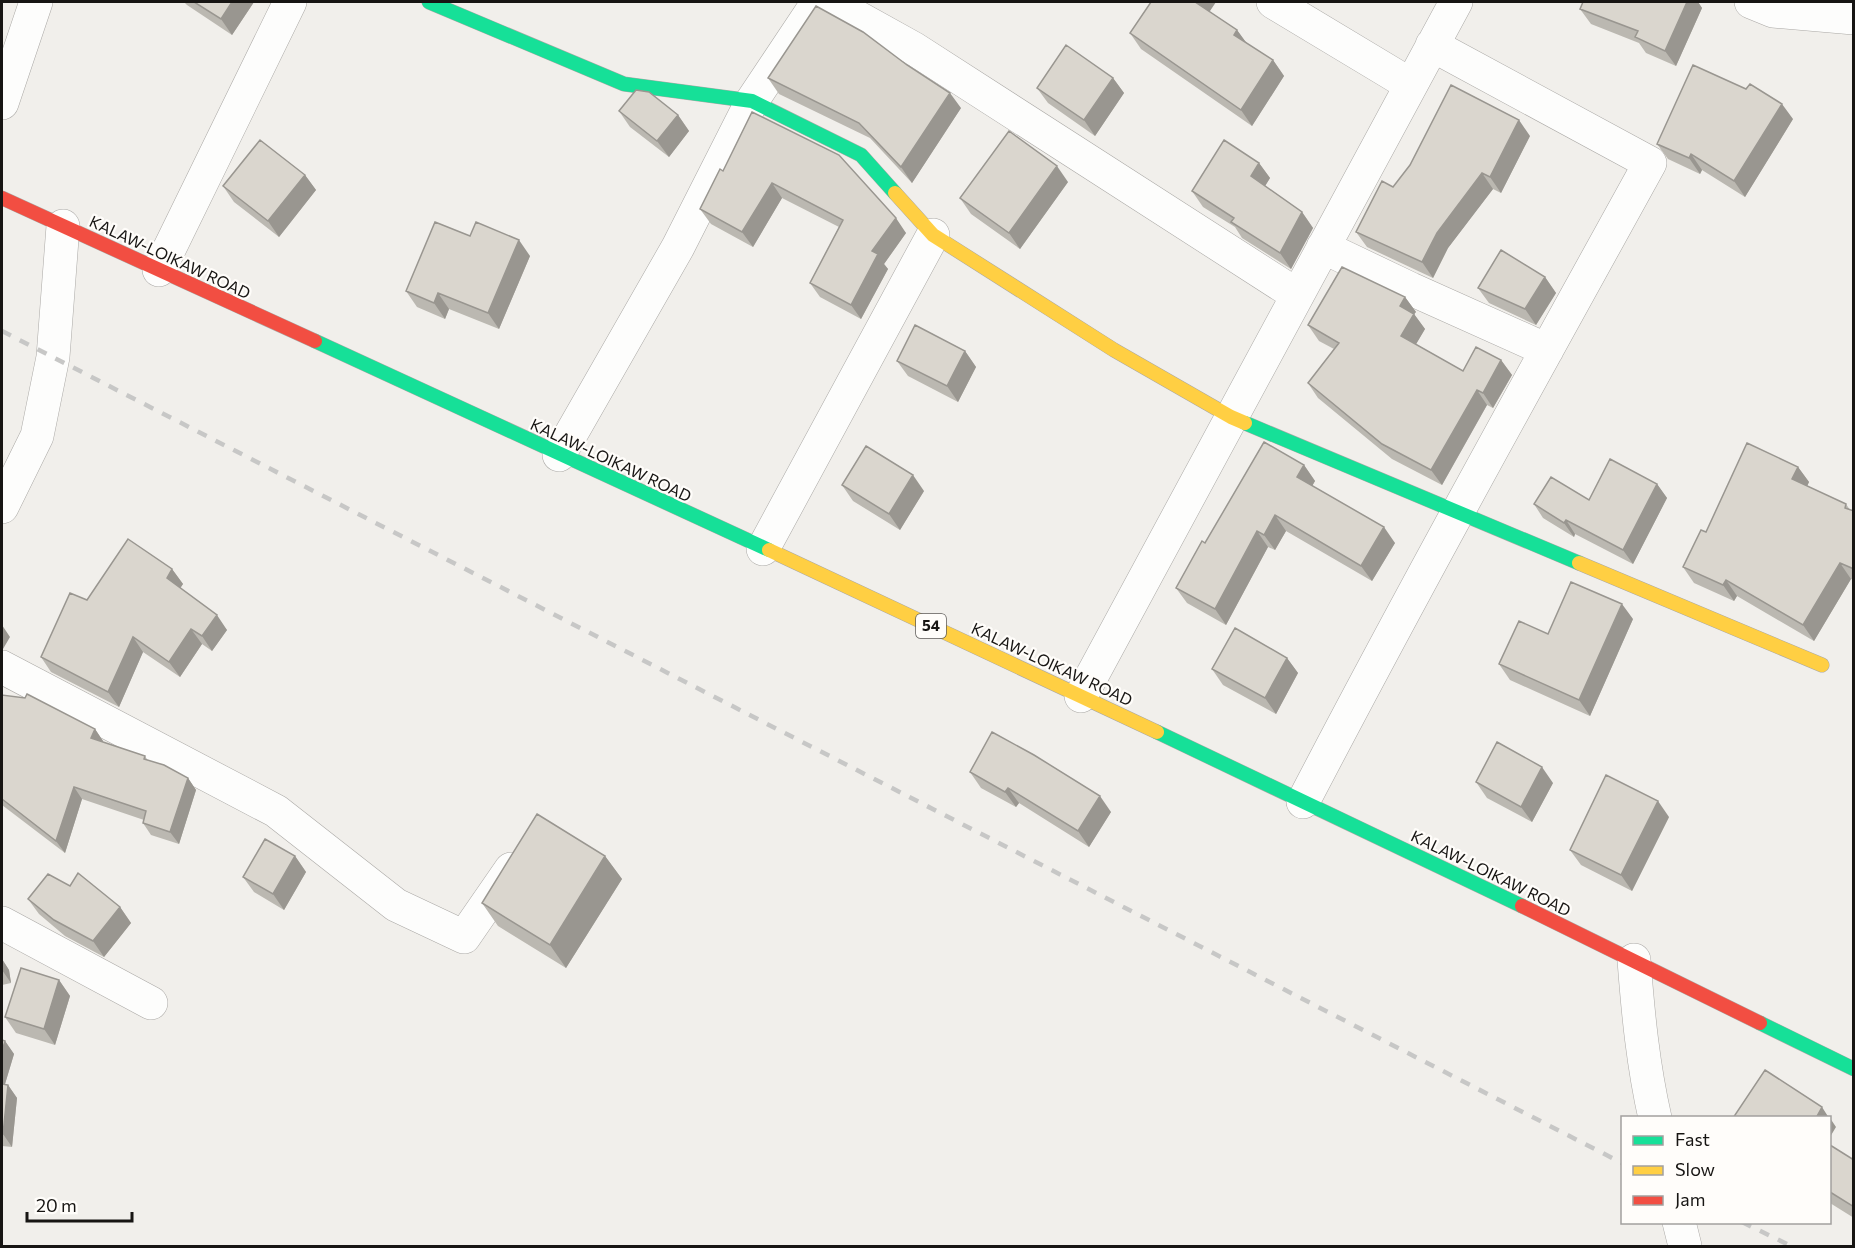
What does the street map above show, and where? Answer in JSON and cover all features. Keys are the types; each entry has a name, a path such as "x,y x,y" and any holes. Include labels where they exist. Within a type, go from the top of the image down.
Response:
{"main road":[{"path":"429,2 624,84 752,101 861,155 933,235 1114,350 1231,417 1822,665"},
{"name":"KALAW-LOIKAW ROAD","path":"2,198 1081,696 1634,960 1854,1069"}],"street":[{"path":"2,103 36,2"},
{"path":"159,270 290,2"},
{"path":"559,454 678,247 752,101 818,2"},
{"path":"830,2 914,48 1297,295"},
{"path":"1273,2 1411,86"},
{"path":"1081,696 1456,2"},
{"path":"1751,2 1773,11 1854,18"},
{"path":"1303,802 1391,633 1460,513 1650,163 1432,45"},
{"path":"2,507 37,436 53,357 63,226"},
{"path":"763,549 933,235"},
{"path":"1323,247 1547,350"},
{"path":"2,667 276,811 396,905 464,937 530,841"},
{"path":"2,923 150,1003"},
{"path":"1634,960 1639,1021 1648,1088 1655,1116"},
{"path":"1679,1224 1684,1246"}],"building":[{"path":"194,2 232,2 221,19"},
{"path":"1151,2 1195,2 1237,30 1234,35 1273,60 1241,110 1130,33"},
{"path":"1583,2 1687,2 1665,51 1635,37 1638,31 1580,9"},
{"path":"816,6 863,32 950,93 901,167 859,123 768,78"},
{"path":"1066,45 1113,78 1084,120 1037,88"},
{"path":"1693,65 1746,89 1750,84 1782,104 1734,181 1691,154 1689,158 1657,144"},
{"path":"1451,85 1519,120 1490,177 1482,173 1437,233 1422,262 1356,232 1382,181 1393,187 1410,165"},
{"path":"636,90 649,92 678,115 657,141 619,111"},
{"path":"752,112 839,155 896,218 872,251 878,254 851,305 810,283 843,220 772,183 742,232 700,209 720,169 723,171"},
{"path":"1009,131 1057,166 1009,233 960,198"},
{"path":"260,140 305,175 268,221 223,186"},
{"path":"1224,140 1259,163 1251,176 1302,212 1280,253 1231,222 1234,218 1192,191"},
{"path":"435,222 470,236 476,222 519,240 488,313 438,293 434,303 406,291"},
{"path":"1501,250 1545,277 1525,309 1478,288"},
{"path":"1342,267 1405,297 1400,306 1414,314 1401,336 1463,371 1476,347 1501,360 1483,393 1477,390 1431,470 1382,444 1308,383 1339,343 1308,325"},
{"path":"915,325 965,351 947,386 897,361"},
{"path":"1264,442 1304,465 1297,477 1384,527 1361,566 1275,515 1264,535 1257,531 1215,609 1176,588 1202,541 1205,543"},
{"path":"1747,443 1798,467 1792,479 1846,504 1845,508 1854,511 1854,569 1840,563 1803,625 1726,580 1723,585 1683,567 1701,530 1706,532"},
{"path":"866,446 913,475 889,514 842,485"},
{"path":"1610,459 1657,484 1623,550 1566,520 1564,523 1534,504 1551,477 1589,500"},
{"path":"128,539 172,569 167,578 217,615 202,636 191,629 169,662 133,637 108,692 41,657 70,593 87,600"},
{"path":"1571,582 1622,604 1579,700 1499,664 1519,621 1548,634"},
{"path":"1235,628 1287,658 1265,698 1212,669"},
{"path":"27,694 95,729 91,738 145,756 144,759 164,765 188,778 170,832 143,823 146,811 74,787 56,841 2,799 2,695 25,698"},
{"path":"992,732 1100,796 1078,831 1008,788 1005,792 970,772"},
{"path":"1497,742 1542,767 1521,807 1476,782"},
{"path":"1606,775 1658,801 1621,875 1570,850"},
{"path":"537,814 605,856 550,945 482,903"},
{"path":"265,839 295,856 273,894 243,877"},
{"path":"78,873 120,907 93,941 54,920 28,899 48,874 70,886"},
{"path":"21,968 59,980 44,1029 5,1017"},
{"path":"1765,1070 1822,1107 1817,1116 1734,1116"},
{"path":"2,1084 8,1085 3,1134 2,1134"},
{"path":"1831,1146 1854,1160 1854,1207 1831,1193"}],"railway":[{"path":"2,331 1621,1162"},
{"path":"1746,1224 1791,1246"}],"traffic: fast":[{"path":"429,2 624,84 752,101 861,155 895,193"},
{"path":"315,341 769,550"},
{"path":"1245,423 1579,563"},
{"path":"1157,732 1522,906"},
{"path":"1760,1023 1854,1069"}],"traffic: slow":[{"path":"895,193 933,235 1114,350 1245,423"},
{"path":"769,550 1157,732"},
{"path":"1579,563 1822,665"}],"traffic: jam":[{"path":"2,198 315,341"},
{"path":"1522,906 1760,1023"}]}
